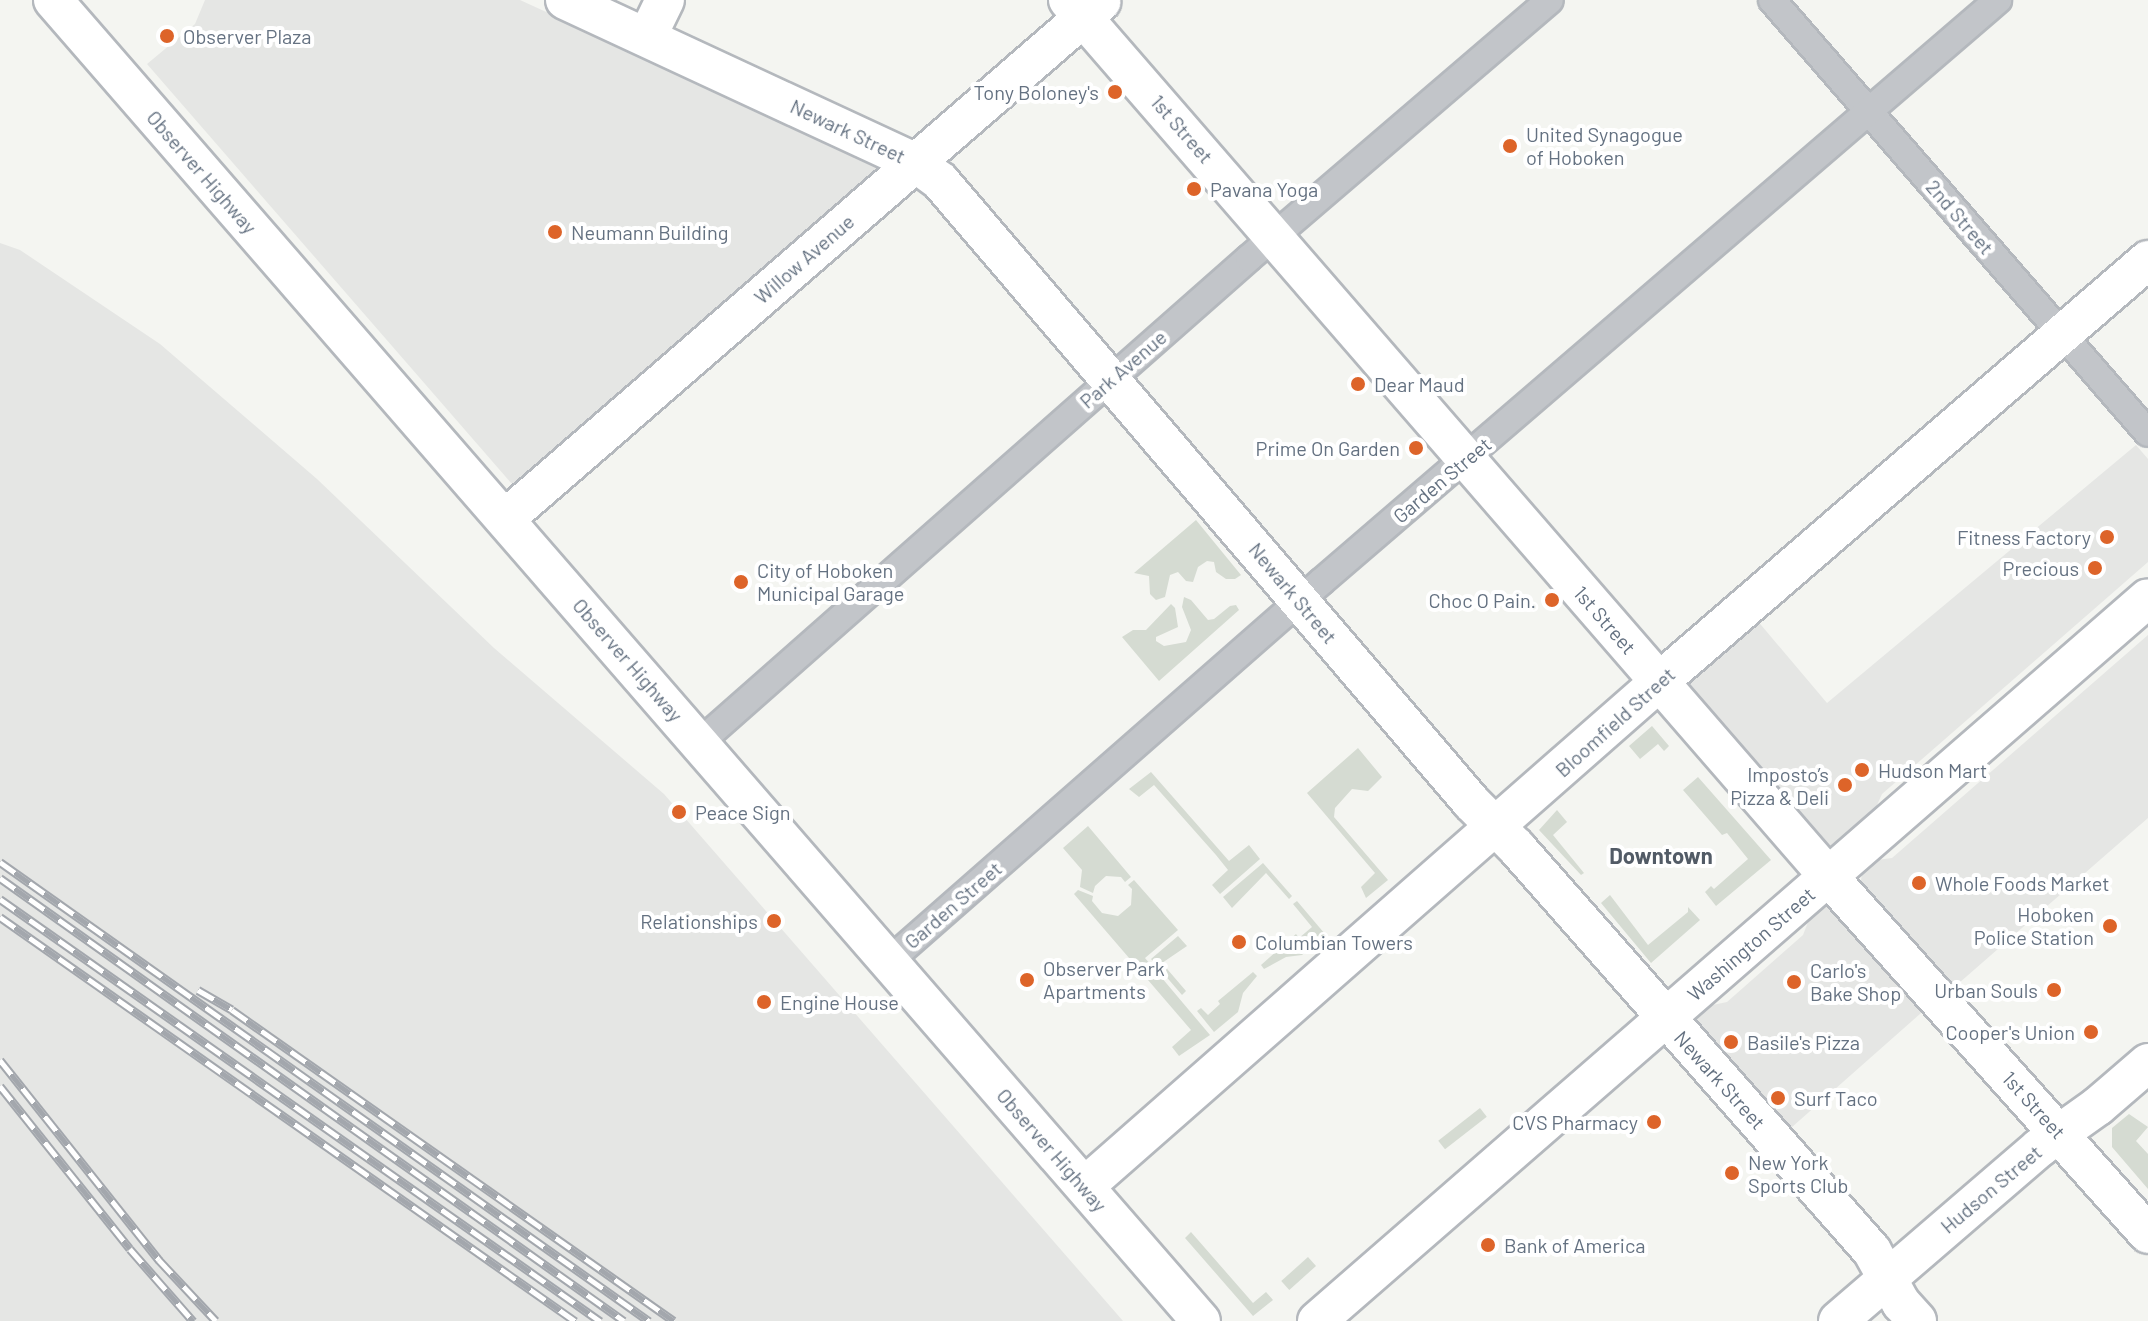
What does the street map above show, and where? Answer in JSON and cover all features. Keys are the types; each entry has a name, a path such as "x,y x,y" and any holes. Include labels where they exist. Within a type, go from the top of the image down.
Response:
{"main road":[{"name":"Observer Highway","path":"53,0 1201,1321"},
{"name":"Newark Street","path":"565,0 914,162 940,181 1301,603 1864,1243 1889,1276 1901,1303 1917,1321"},
{"path":"647,37 665,0"},
{"name":"Willow Avenue","path":"506,518 914,162 1085,6"},
{"name":"1st Street","path":"1085,6 1275,236 1659,682 2148,1234"},
{"name":"Bloomfield Street","path":"1085,1186 1659,682 2148,260"},
{"name":"Washington Street","path":"1317,1321 2148,598"},
{"name":"Hudson Street","path":"1838,1321 2059,1133 2098,1106 2148,1063"}],"street":[{"name":"Park Avenue","path":"699,743 1275,236 1550,0"},
{"name":"2nd Street","path":"1772,0 2148,433"},
{"name":"Garden Street","path":"889,961 1998,0"}],"shaded area":[{"path":"205,0 520,0 874,162 878,170 516,484 511,483 147,64 195,24"},
{"path":"0,243 20,250 160,344 317,479 494,648 664,794 1123,1321 0,1321"},
{"path":"2136,445 2148,459 2148,562 1882,794 1873,814 1828,851 1784,801 1781,791 1695,695 1687,680 1756,619 1827,703"},
{"path":"1196,520 1241,575 1226,579 1216,572 1214,562 1207,561 1198,567 1193,582 1186,581 1178,572 1170,575 1165,597 1156,600 1150,594 1149,576 1134,573"},
{"path":"1184,597 1191,600 1208,620 1230,606 1236,605 1239,610 1159,681 1122,637 1133,630 1146,630 1171,604 1175,608 1178,627 1156,637 1156,641 1164,646 1186,642 1191,630 1182,607"},
{"path":"2148,635 2148,818 1951,990 1860,886 1862,874 1877,860 1892,858"},
{"path":"1652,726 1669,746 1664,751 1658,744 1640,759 1629,746"},
{"path":"1358,748 1382,777 1368,791 1352,789 1335,808 1334,817 1388,880 1366,898 1361,887 1375,873 1307,793"},
{"path":"1151,772 1229,861 1249,845 1260,859 1220,894 1212,885 1228,870 1216,855 1154,785 1139,797 1129,789"},
{"path":"1698,777 1771,860 1716,906 1705,892 1711,886 1714,889 1748,859 1727,833 1722,835 1683,790"},
{"path":"1557,810 1567,822 1553,835 1584,873 1581,875 1539,830"},
{"path":"1088,826 1131,877 1125,882 1121,877 1106,876 1095,886 1093,893 1080,887 1082,870 1063,848"},
{"path":"1263,863 1292,896 1289,899 1266,873 1232,908 1223,897"},
{"path":"1134,880 1178,930 1145,958 1210,1035 1179,1056 1172,1047 1191,1030 1074,894 1078,890 1093,896 1092,901 1102,913 1118,916 1131,905 1132,889 1128,885"},
{"path":"1610,895 1648,945 1688,912 1688,907 1700,920 1651,963 1601,903"},
{"path":"1297,901 1325,934 1302,955 1286,957 1264,969 1261,965 1296,934 1299,938 1312,927 1293,904"},
{"path":"1831,904 1929,1006 1783,1135 1694,1021 1708,1006 1727,1002 1803,935 1810,917"},
{"path":"1178,936 1187,946 1162,963 1186,991 1182,995 1151,959"},
{"path":"1253,972 1257,976 1243,993 1238,1012 1214,1032 1197,1011 1201,1008 1208,1015 1220,1004 1218,1001"},
{"path":"1480,1108 1487,1117 1445,1149 1438,1141"},
{"path":"2129,1114 2148,1127 2136,1141 2148,1154 2148,1189 2112,1147 2112,1128"},
{"path":"1191,1232 1253,1303 1266,1292 1273,1300 1253,1316 1185,1238"},
{"path":"1308,1257 1316,1266 1289,1290 1281,1281"}],"railway":[{"path":"0,862 649,1321"},
{"path":"0,878 624,1321"},
{"path":"0,899 600,1321"},
{"path":"0,917 575,1321"},
{"path":"198,990 232,1010 674,1321"},
{"path":"0,1060 159,1260 216,1321"},
{"path":"0,1086 130,1249 193,1321"}],"place":[{"name":"Observer Plaza","path":"167,36"},
{"name":"Tony Boloney's","path":"1115,92"},
{"name":"United Synagogue of Hoboken","path":"1510,146"},
{"name":"Pavana Yoga","path":"1194,189"},
{"name":"Neumann Building","path":"555,232"},
{"name":"Dear Maud","path":"1358,384"},
{"name":"Prime On Garden","path":"1416,448"},
{"name":"Fitness Factory","path":"2107,537"},
{"name":"Precious","path":"2095,568"},
{"name":"City of Hoboken Municipal Garage","path":"741,582"},
{"name":"Choc O Pain.","path":"1552,600"},
{"name":"Hudson Mart","path":"1862,770"},
{"name":"Imposto’s Pizza & Deli","path":"1845,785"},
{"name":"Peace Sign","path":"679,812"},
{"name":"Whole Foods Market","path":"1919,883"},
{"name":"Relationships","path":"774,921"},
{"name":"Hoboken Police Station","path":"2110,926"},
{"name":"Columbian Towers","path":"1239,942"},
{"name":"Observer Park Apartments","path":"1027,980"},
{"name":"Carlo's Bake Shop","path":"1794,982"},
{"name":"Urban Souls","path":"2054,990"},
{"name":"Engine House","path":"764,1002"},
{"name":"Cooper's Union","path":"2091,1032"},
{"name":"Basile's Pizza","path":"1731,1042"},
{"name":"Surf Taco","path":"1778,1098"},
{"name":"CVS Pharmacy","path":"1654,1122"},
{"name":"New York Sports Club","path":"1732,1173"},
{"name":"Bank of America","path":"1488,1245"}],"district":[{"name":"Downtown","path":"1661,856"}]}
